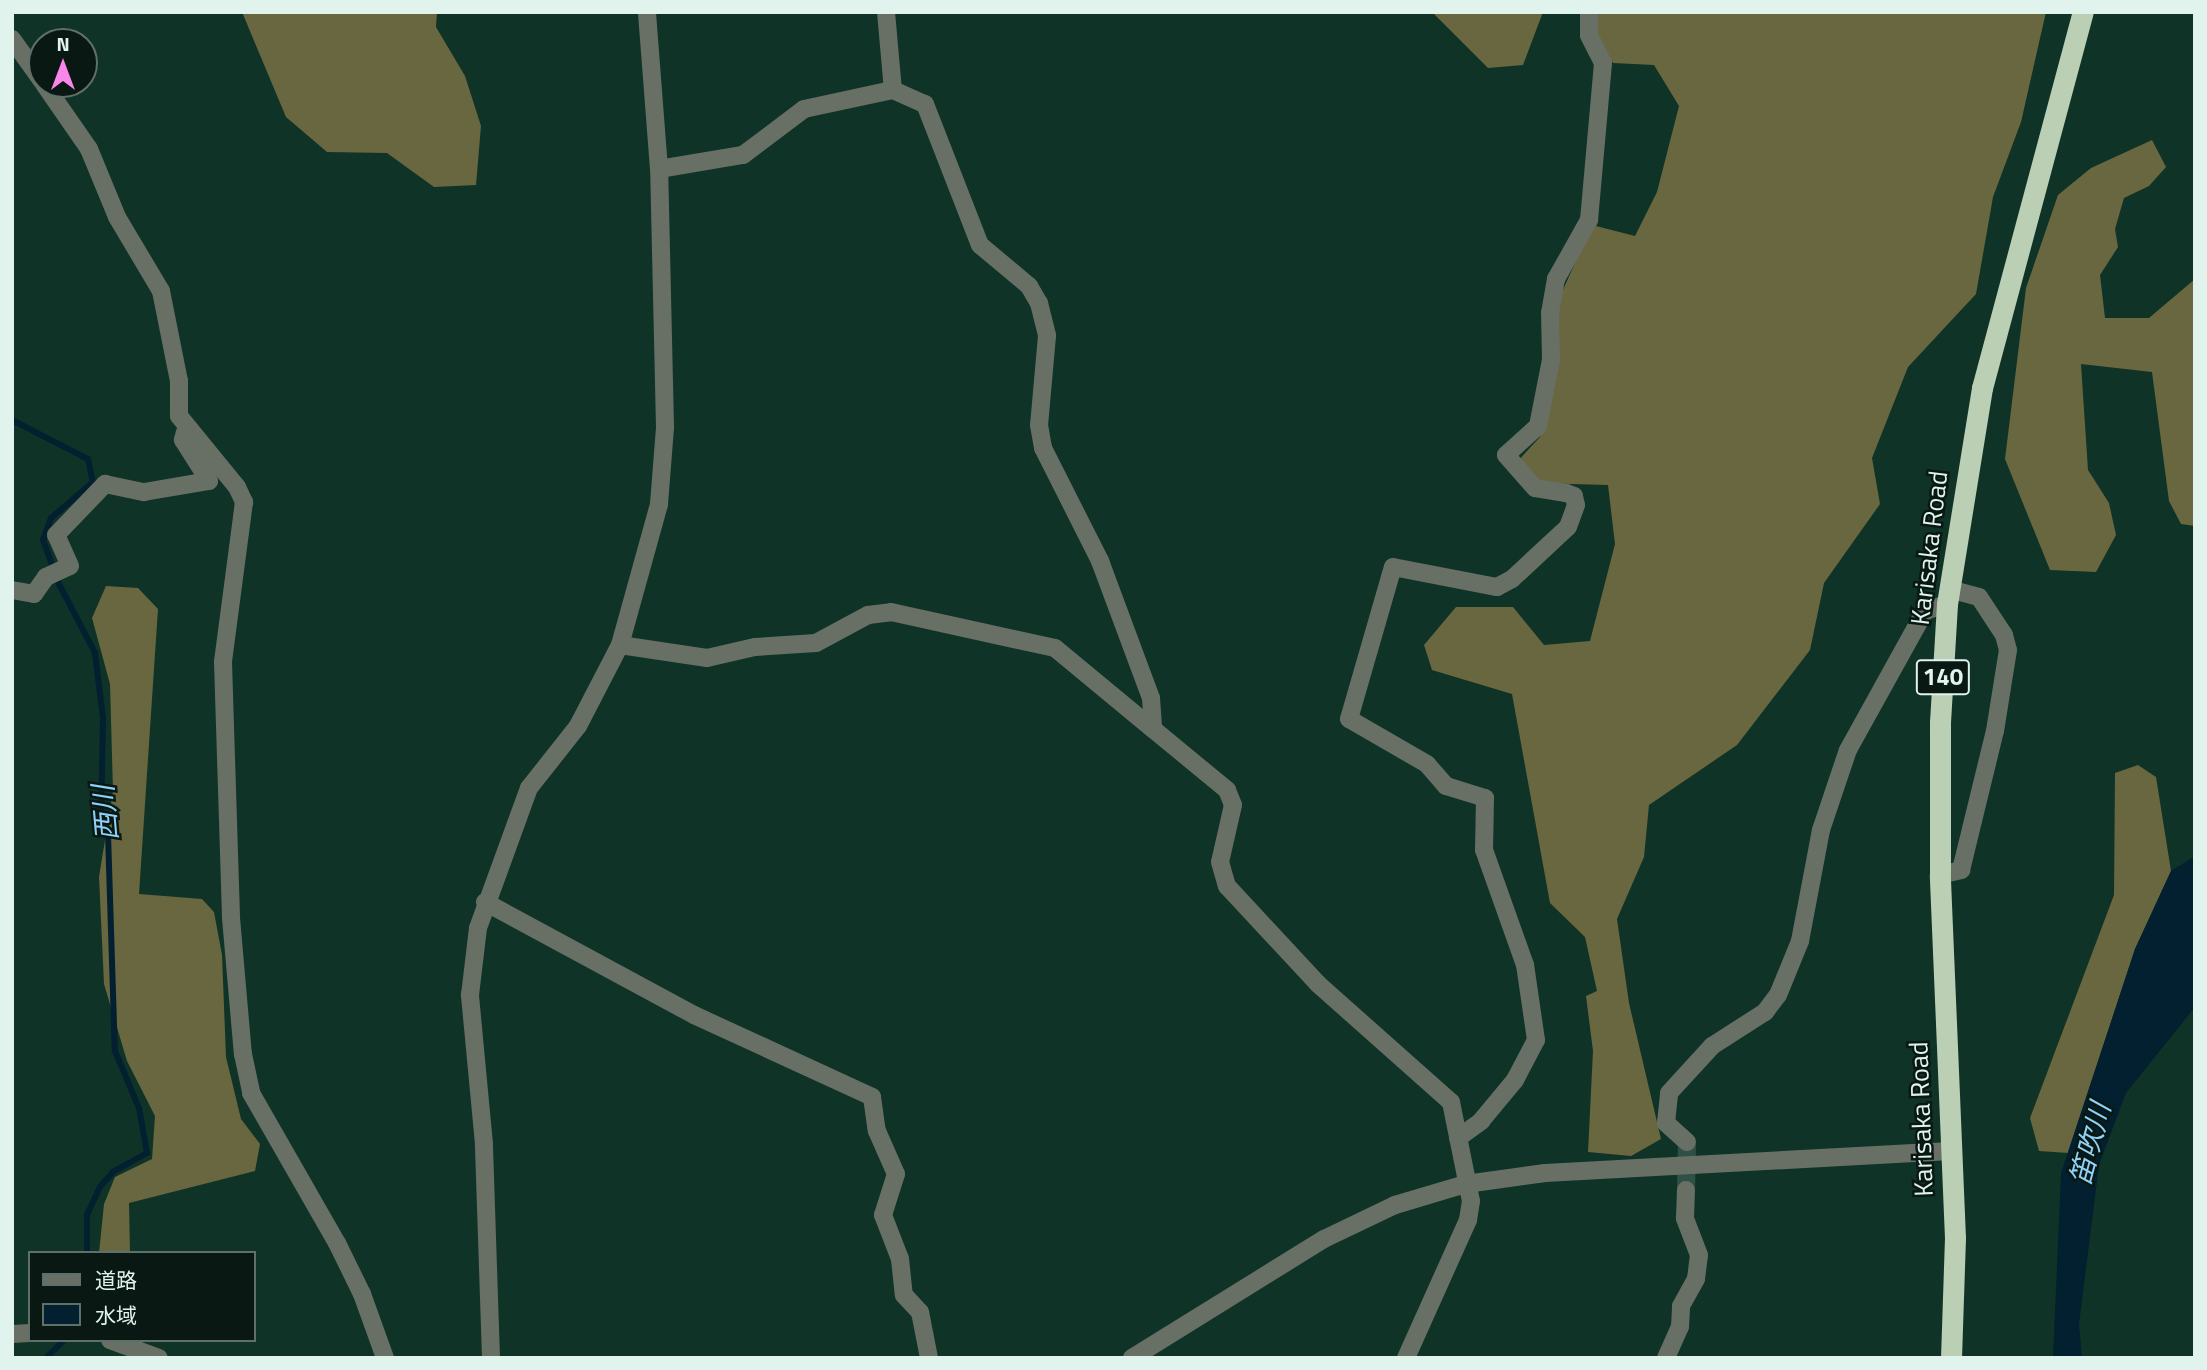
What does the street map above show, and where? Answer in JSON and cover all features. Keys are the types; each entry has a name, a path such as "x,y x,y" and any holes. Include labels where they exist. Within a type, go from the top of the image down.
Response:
{"highway":[{"name":"Karisaka Road","path":"1951,1358 1955,1314 1940,875 1940,722 1948,597 1983,388 2084,12"}],"street":[{"path":"491,1358 484,1144 470,995 485,902 529,788 578,726 620,645 659,505 665,427 659,169 647,12"},
{"path":"886,12 893,90"},
{"path":"1458,1138 1482,1121 1515,1080 1536,1040 1525,965 1484,850 1485,798 1446,786 1427,764 1349,719 1393,567 1497,587 1512,579 1567,527 1576,505 1574,496 1535,488 1506,455 1538,426 1551,360 1550,313 1556,279 1589,220 1603,63 1589,34 1589,12"},
{"path":"12,39 28,61"},
{"path":"659,169 743,155 804,109 893,90 925,104 980,245 1029,286 1039,303 1046,336 1039,425 1043,448 1100,561 1151,698 1153,729"},
{"path":"54,98 89,149 117,217 161,292 179,381 179,416 186,429 237,487 244,502 223,662 231,918 243,1054 251,1093 338,1243 385,1358"},
{"path":"12,590 34,594 46,576 70,566 56,535 104,484 144,492 209,481 183,440 186,429"},
{"path":"1687,1142 1666,1123 1669,1093 1702,1055 1765,1012 1778,995 1800,941 1821,830 1847,750 1925,611 1948,597 1979,597 2004,635 2008,650 1995,731 1961,870 1940,875"},
{"path":"620,645 707,658 755,647 816,643 868,615 891,612 1055,648 1227,790 1233,806 1220,862 1227,886 1318,984 1443,1092 1451,1102 1471,1201 1468,1220 1406,1358"},
{"path":"485,902 694,1015 872,1097 877,1131 896,1174 883,1215 900,1259 904,1295 920,1312 929,1358"},
{"path":"1132,1358 1324,1239 1395,1205 1466,1184 1545,1173 1950,1151"},
{"path":"1666,1358 1680,1327 1681,1306 1696,1279 1699,1255 1685,1218 1686,1190"},
{"path":"115,1342 159,1358"}],"shaded area":[{"path":"242,12 437,12 436,27 465,76 481,126 476,185 434,187 387,153 327,152 286,117"},
{"path":"1432,12 1543,12 1523,65 1488,68"},
{"path":"1583,12 2046,12 2021,122 1993,197 1976,294 1908,367 1872,458 1880,504 1824,583 1810,650 1737,745 1649,805 1644,857 1617,919 1629,1003 1661,1139 1631,1156 1588,1152 1593,1051 1586,996 1597,991 1585,937 1550,903 1512,694 1432,670 1424,645 1456,607 1513,607 1544,645 1590,641 1615,544 1608,485 1535,483 1516,463 1540,437 1558,301 1592,225 1635,236 1657,192 1679,106 1654,65 1613,63"},
{"path":"2152,140 2166,167 2149,186 2124,198 2115,229 2118,247 2100,275 2105,318 2149,318 2195,279 2195,526 2181,524 2169,501 2152,372 2081,364 2088,470 2109,503 2116,535 2096,572 2050,570 2005,459 2026,288 2058,195 2091,168"},
{"path":"106,586 138,588 158,609 139,894 202,899 214,912 222,955 226,1057 241,1119 260,1144 255,1171 129,1203 130,1251 99,1251 104,1204 115,1177 152,1159 155,1116 127,1061 104,984 99,877 113,791 110,684 92,618"},
{"path":"2138,765 2156,777 2171,871 2135,949 2068,1153 2039,1151 2030,1118 2114,895 2115,773"}],"water":[{"name":"笛吹川","path":"2195,856 2195,1007 2126,1093 2099,1165 2079,1324 2082,1358 2053,1358 2061,1173 2135,949 2171,871"}],"waterway":[{"name":"西川","path":"12,420 88,459 93,482 51,518 43,540 59,584 95,653 103,718 101,825 108,834 115,1051 139,1108 147,1153 113,1172 100,1187 87,1215 87,1251"},
{"name":"西川","path":"46,1358 62,1342"}],"tunnel":[{"path":"1686,1190 1687,1142"}]}
